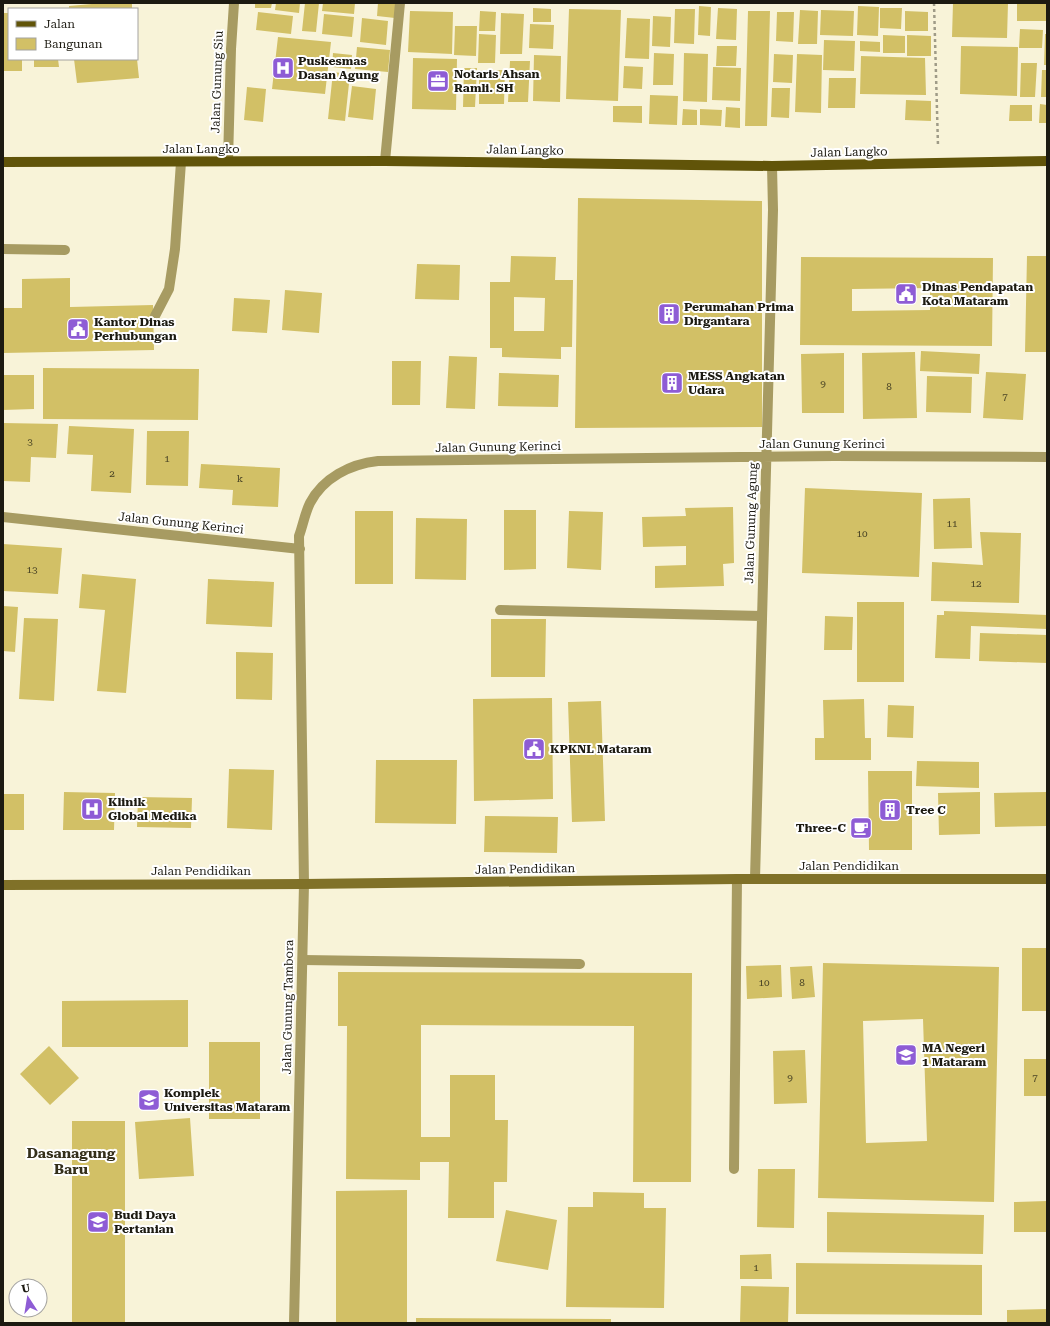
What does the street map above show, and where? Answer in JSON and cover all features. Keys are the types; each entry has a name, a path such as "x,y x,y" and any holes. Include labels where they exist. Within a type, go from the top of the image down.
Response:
{"main road":[{"name":"Jalan Langko","path":"3,162 385,161 772,166 1047,162"},
{"name":"Jalan Pendidikan","path":"3,885 304,884 737,879 1047,880"}],"street":[{"name":"Jalan Gunung Siu","path":"228,162 231,49 234,3"},
{"path":"385,161 400,3"},
{"path":"155,316 169,289 175,249 181,162"},
{"name":"Jalan Gunung Agung","path":"756,880 766,457 774,210 772,166"},
{"path":"3,249 66,250"},
{"name":"Jalan Gunung Kerinci","path":"3,517 300,549 299,536 310,504 318,490 328,480 341,472 368,462 766,457 1047,457"},
{"name":"Jalan Gunung Tambora","path":"294,1323 304,884 300,549"},
{"path":"500,610 762,616"},
{"path":"734,1169 737,879"},
{"path":"303,960 580,964"}],"path":[{"path":"934,3 939,164"}],"building":[{"path":"103,3 132,3 132,8 69,8 69,6"},
{"path":"255,3 272,3 271,8 255,8"},
{"path":"276,3 300,3 299,13 275,10"},
{"path":"305,3 319,3 316,32 302,31"},
{"path":"323,3 355,3 354,14 322,11"},
{"path":"378,3 396,3 395,18 377,16"},
{"path":"953,3 1008,3 1007,38 952,37"},
{"path":"1017,3 1047,3 1047,21 1017,21"},
{"path":"699,6 711,7 710,36 698,35"},
{"path":"858,6 879,7 878,36 857,35"},
{"path":"533,8 551,9 551,22 533,22"},
{"path":"718,8 737,9 736,40 716,39"},
{"path":"880,8 902,8 901,29 880,28"},
{"path":"569,9 621,10 618,101 566,99"},
{"path":"675,9 695,9 694,44 674,43"},
{"path":"800,10 818,11 817,44 798,44"},
{"path":"821,10 854,11 853,36 820,35"},
{"path":"410,11 453,12 452,54 408,52"},
{"path":"480,11 496,12 495,31 479,31"},
{"path":"748,11 770,11 767,126 745,126"},
{"path":"905,11 928,12 928,31 905,31"},
{"path":"258,12 293,16 291,34 256,30"},
{"path":"777,12 794,12 793,42 776,41"},
{"path":"3,13 8,13 8,60 22,60 22,71 3,71"},
{"path":"501,13 524,14 522,54 500,54"},
{"path":"324,14 354,17 352,37 322,34"},
{"path":"653,16 671,17 670,47 652,46"},
{"path":"362,18 388,21 386,45 360,42"},
{"path":"627,18 650,19 649,59 625,58"},
{"path":"530,24 554,25 553,49 529,48"},
{"path":"455,26 477,26 476,56 454,55"},
{"path":"1020,29 1043,30 1042,48 1019,48"},
{"path":"479,34 496,35 495,63 478,63"},
{"path":"1045,34 1047,34 1047,65 1044,65"},
{"path":"883,35 905,36 905,53 883,53"},
{"path":"907,35 931,36 931,56 907,56"},
{"path":"278,37 331,42 325,94 272,89"},
{"path":"824,40 855,41 854,71 823,70"},
{"path":"860,41 880,42 880,52 860,51"},
{"path":"717,46 737,46 736,66 716,66"},
{"path":"961,46 1018,47 1017,96 960,94"},
{"path":"357,47 390,50 388,72 355,69"},
{"path":"333,53 352,55 351,69 332,67"},
{"path":"654,53 674,54 673,85 653,85"},
{"path":"684,53 708,54 707,102 683,101"},
{"path":"774,54 793,55 792,83 773,82"},
{"path":"797,54 822,55 821,113 795,112"},
{"path":"534,55 561,56 560,102 533,101"},
{"path":"861,56 925,58 926,95 860,94"},
{"path":"413,58 457,59 456,110 412,109"},
{"path":"34,60 58,60 59,67 34,67"},
{"path":"74,60 137,60 139,78 77,83"},
{"path":"510,61 530,61 528,102 508,102"},
{"path":"1021,63 1037,63 1035,97 1020,97"},
{"path":"624,66 643,67 642,89 623,88"},
{"path":"713,67 741,68 740,101 712,100"},
{"path":"464,68 477,68 475,107 463,107"},
{"path":"479,70 505,70 504,104 479,104"},
{"path":"1042,70 1047,70 1047,97 1041,97"},
{"path":"333,72 350,74 345,121 328,119"},
{"path":"829,78 856,78 855,108 828,108"},
{"path":"352,86 376,89 373,120 348,117"},
{"path":"247,87 266,89 263,122 244,120"},
{"path":"772,88 790,88 789,118 771,117"},
{"path":"650,95 678,96 677,125 649,124"},
{"path":"906,100 931,101 931,121 905,120"},
{"path":"1040,104 1047,105 1047,123 1039,123"},
{"path":"1010,105 1032,105 1032,121 1009,121"},
{"path":"613,106 642,106 642,123 613,122"},
{"path":"726,107 740,108 740,128 725,127"},
{"path":"683,109 697,110 697,125 682,125"},
{"path":"700,109 722,110 721,126 700,125"},
{"name":"Perumahan Prima Dirgantara","path":"578,198 762,201 762,427 575,428"},
{"path":"511,256 556,257 555,280 573,280 572,347 561,347 561,359 502,357 502,348 490,348 490,282 510,282","holes":["514,297 545,298 544,331 514,331"]},
{"path":"1027,256 1047,256 1047,352 1025,352"},
{"path":"801,257 993,258 992,346 800,345","holes":["930,288 930,310 852,311 852,289"]},
{"path":"417,264 460,265 459,300 415,299"},
{"name":"Kantor Dinas Perhubungan","path":"70,278 70,307 153,305 154,350 3,353 3,308 22,308 22,279"},
{"path":"285,290 322,293 319,333 282,330"},
{"path":"234,298 270,300 267,333 232,331"},
{"path":"921,351 980,354 979,374 920,371"},
{"path":"915,352 917,418 863,419 862,353"},
{"path":"844,353 844,413 802,413 801,354"},
{"path":"449,356 477,357 475,409 446,408"},
{"path":"392,361 421,361 420,405 392,405"},
{"path":"43,368 199,369 198,420 43,419"},
{"path":"986,372 1026,374 1023,420 983,418"},
{"path":"499,373 559,375 558,407 498,406"},
{"path":"3,375 34,375 34,409 3,410"},
{"path":"927,376 972,377 971,413 926,412"},
{"path":"3,423 58,424 56,458 31,457 30,482 3,481"},
{"path":"69,426 134,429 131,493 91,491 93,455 67,454"},
{"path":"147,431 189,431 188,486 146,485"},
{"path":"201,464 280,468 278,507 232,505 233,490 199,488"},
{"path":"805,488 922,493 919,577 802,573"},
{"path":"970,498 972,548 934,549 933,499"},
{"path":"733,507 734,563 723,564 724,586 655,588 655,566 686,565 686,546 643,547 642,517 686,516 685,508"},
{"path":"504,510 536,510 536,569 504,570"},
{"path":"355,511 393,511 393,584 355,584"},
{"path":"569,511 603,512 601,570 567,568"},
{"path":"416,518 467,519 466,580 415,579"},
{"path":"980,532 1021,533 1019,603 931,601 932,562 983,565"},
{"path":"3,544 62,548 58,594 3,591"},
{"path":"82,574 136,579 126,693 97,691 105,610 79,608"},
{"path":"208,579 274,582 272,627 206,624"},
{"path":"857,602 904,602 904,682 857,682"},
{"path":"3,606 18,607 15,652 3,651"},
{"path":"944,611 1047,615 1047,629 971,626 970,659 935,658 937,615 944,615"},
{"path":"825,616 853,617 852,650 824,650"},
{"path":"24,618 58,619 54,701 19,699"},
{"path":"491,619 546,619 545,677 491,677"},
{"path":"980,633 1047,635 1047,663 979,661"},
{"path":"236,652 273,653 272,700 236,699"},
{"path":"552,698 553,799 474,801 473,699"},
{"path":"864,699 865,738 871,738 871,760 815,760 815,738 824,738 823,700"},
{"path":"601,701 605,821 572,822 568,702"},
{"path":"888,705 914,706 913,738 887,737"},
{"path":"376,760 457,760 456,824 375,823"},
{"path":"917,761 979,762 979,788 916,786"},
{"path":"229,769 274,770 272,830 227,828"},
{"name":"Tree C","path":"868,771 912,771 912,850 869,850"},
{"path":"64,792 115,793 114,830 63,830"},
{"path":"980,792 980,834 939,835 938,793"},
{"path":"1047,792 1047,826 995,827 994,793"},
{"path":"3,794 24,794 24,830 3,830"},
{"path":"138,797 192,798 191,828 137,827"},
{"path":"485,816 558,817 557,853 484,852"},
{"path":"1022,948 1047,948 1047,1011 1022,1011"},
{"name":"MA Negeri 1 Mataram","path":"823,963 999,967 994,1202 818,1198","holes":["923,1019 927,1141 866,1143 863,1021"]},
{"path":"781,965 782,997 747,999 746,966"},
{"path":"812,966 815,997 792,999 790,967"},
{"path":"338,972 692,973 691,1182 633,1182 634,1026 421,1025 421,1137 450,1137 450,1075 495,1075 495,1120 508,1120 507,1182 494,1182 494,1218 448,1218 449,1162 420,1162 420,1180 346,1179 347,1026 338,1026"},
{"path":"188,1000 188,1047 62,1047 62,1001"},
{"path":"209,1042 260,1042 260,1119 209,1119"},
{"path":"49,1046 79,1078 50,1105 20,1074"},
{"path":"805,1050 807,1103 774,1104 773,1051"},
{"path":"1024,1059 1047,1059 1047,1096 1024,1096"},
{"path":"190,1118 194,1176 139,1179 135,1122"},
{"name":"Budi Daya Pertanian","path":"72,1121 125,1121 125,1323 72,1323"},
{"path":"758,1169 795,1169 794,1228 757,1227"},
{"path":"407,1190 407,1323 336,1323 336,1191"},
{"path":"593,1192 644,1193 644,1208 666,1208 664,1308 566,1307 568,1207 593,1207"},
{"path":"1047,1201 1047,1232 1014,1232 1014,1202"},
{"path":"506,1210 557,1220 548,1270 496,1261"},
{"path":"827,1212 984,1215 983,1254 827,1252"},
{"path":"771,1254 772,1279 740,1279 740,1255"},
{"path":"796,1263 982,1265 982,1315 796,1314"},
{"path":"741,1286 789,1287 788,1323 740,1323"},
{"path":"1047,1309 1047,1323 1007,1323 1007,1310"},
{"path":"416,1318 611,1319 611,1323 416,1323"}],"place":[{"name":"Puskesmas Dasan Agung","path":"283,68"},
{"name":"Notaris Ahsan Ramli. SH","path":"438,81"},
{"name":"Dinas Pendapatan Kota Mataram","path":"906,294"},
{"name":"Perumahan Prima Dirgantara","path":"669,314"},
{"name":"Kantor Dinas Perhubungan","path":"78,329"},
{"name":"MESS Angkatan Udara","path":"672,383"},
{"name":"KPKNL Mataram","path":"534,749"},
{"name":"Klinik Global Medika","path":"92,809"},
{"name":"Tree C","path":"890,810"},
{"name":"Three-C","path":"861,828"},
{"name":"MA Negeri 1 Mataram","path":"906,1055"},
{"name":"Komplek Universitas Mataram","path":"149,1100"},
{"name":"Budi Daya Pertanian","path":"98,1222"}],"district":[{"name":"Dasanagung Baru","path":"71,1162"}]}
